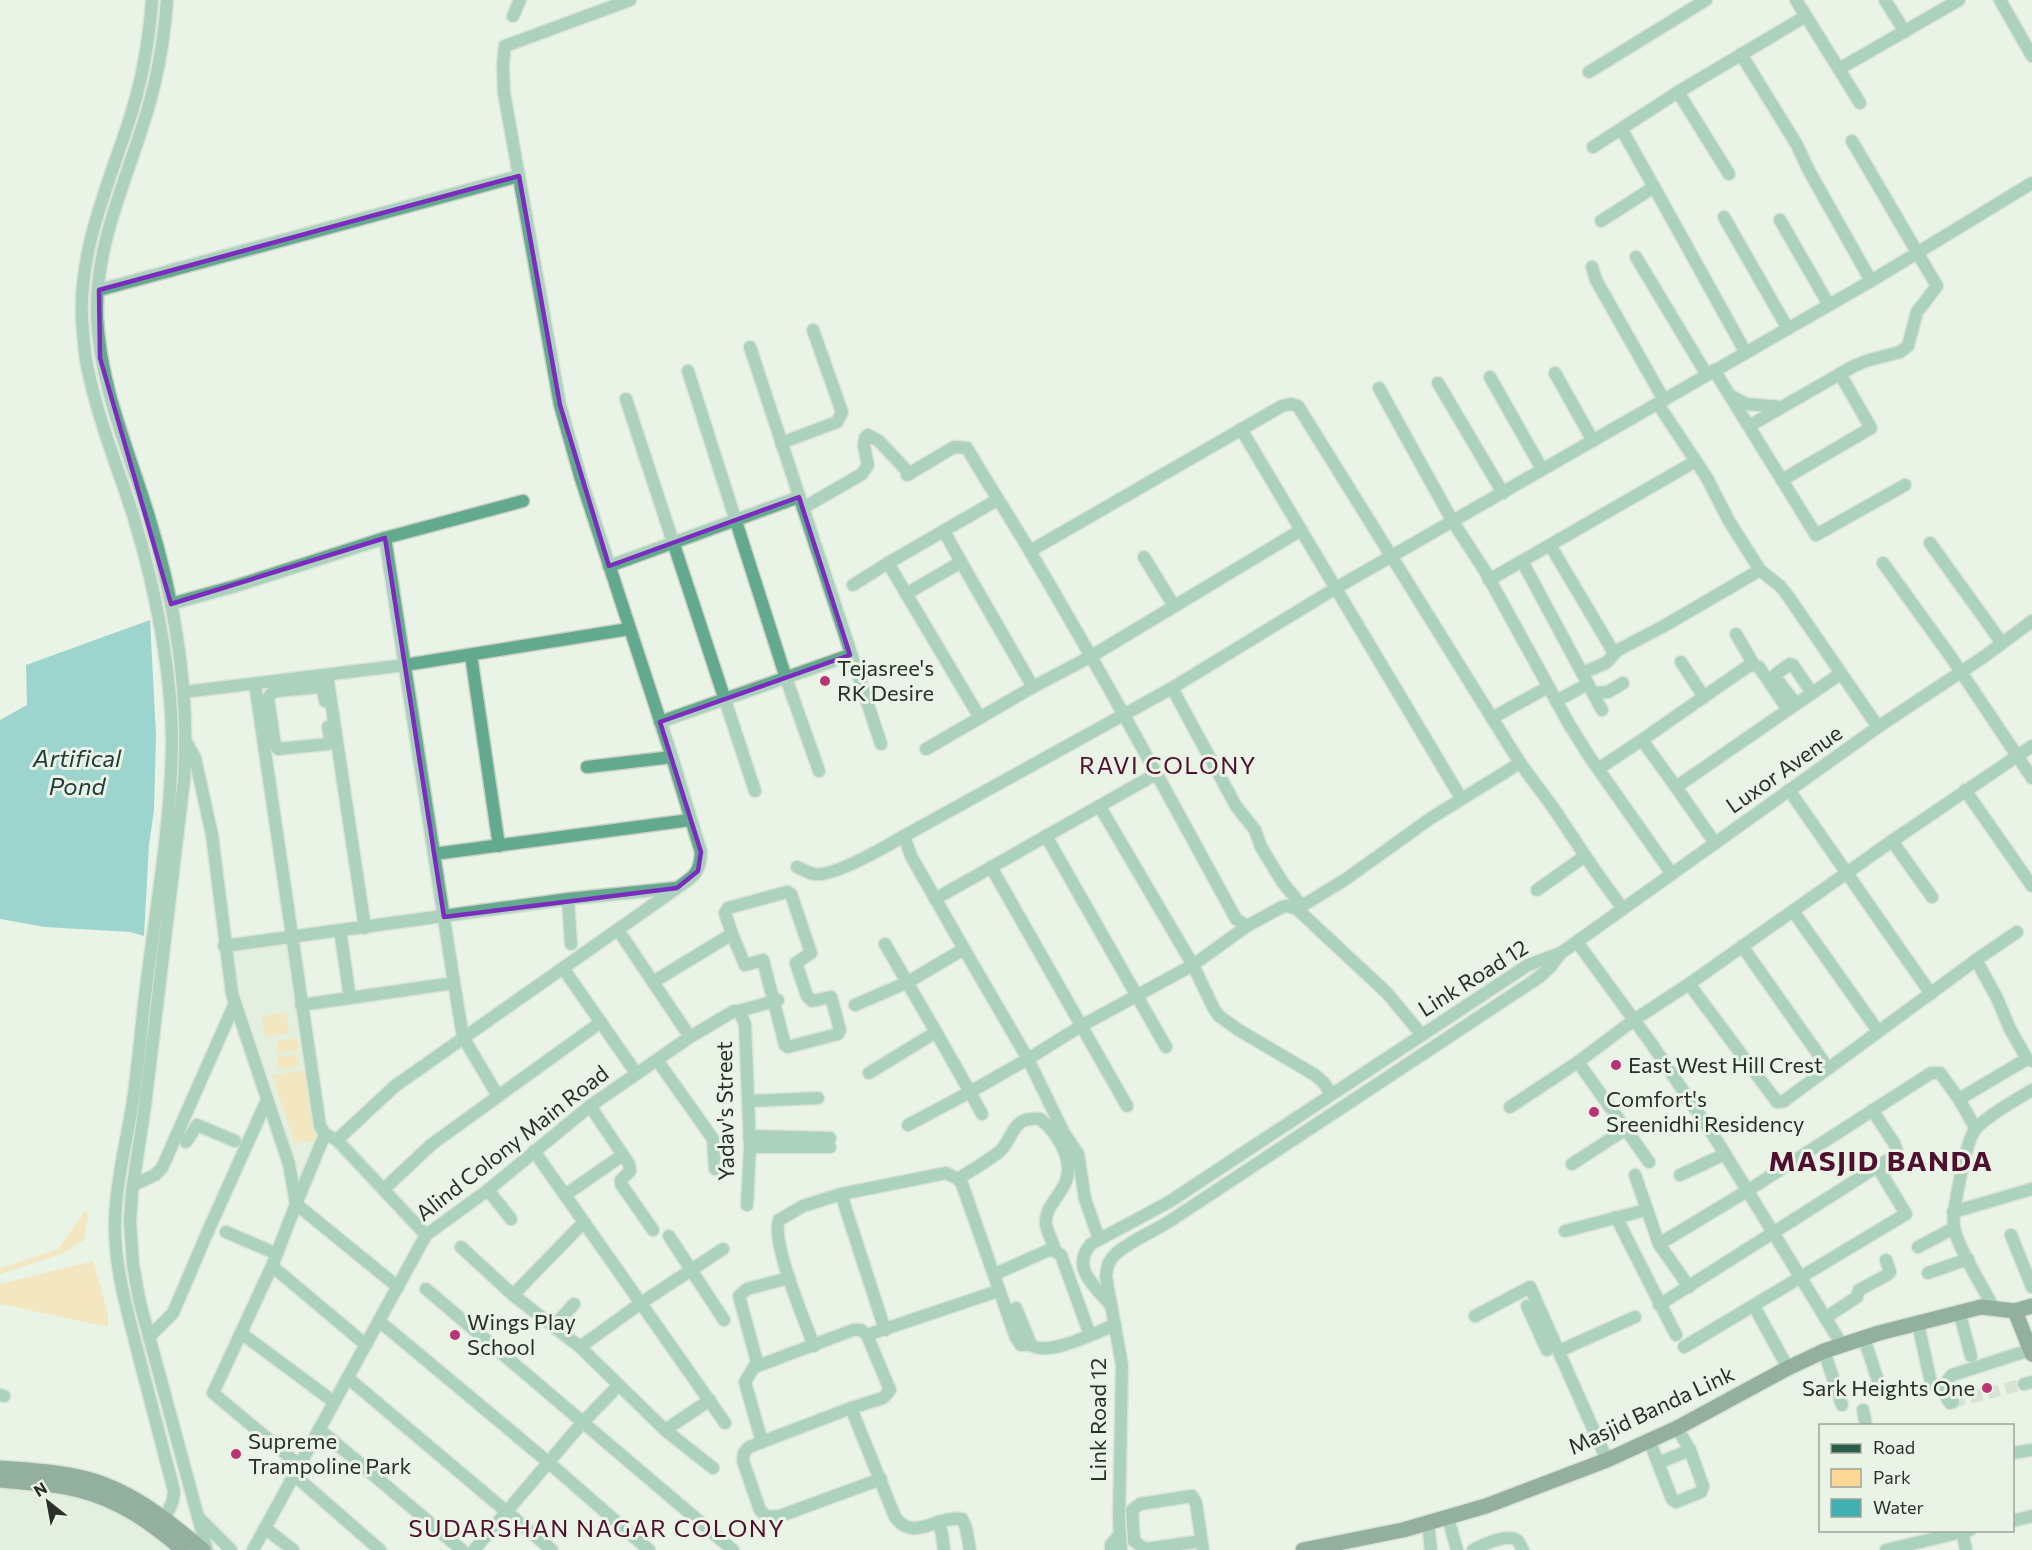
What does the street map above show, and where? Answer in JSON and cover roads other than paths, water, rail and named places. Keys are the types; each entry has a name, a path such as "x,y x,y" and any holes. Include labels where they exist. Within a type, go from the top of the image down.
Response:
{"main road":[{"path":"2031,1352 2015,1311 2032,1305"},
{"name":"Masjid Banda Link","path":"1303,1550 1355,1545 1448,1518 1607,1460 1677,1428 1824,1351 1981,1306 2015,1311"},
{"path":"0,1468 79,1476 104,1484 130,1496 205,1550"},
{"path":"0,1480 76,1489 101,1497 149,1522 183,1550"}],"street":[{"path":"152,0 150,32 141,77 128,124 96,215 85,262 82,315 86,361 94,395 150,575 169,694 172,742 168,800 141,1043 117,1190 115,1222 118,1268 126,1306 174,1491 173,1500 165,1519"},
{"path":"167,0 165,34 156,81 111,219 100,265 98,324 100,358 108,391 164,571 184,693 186,742 180,822 130,1222 133,1265 149,1337 205,1550"},
{"path":"513,16 520,0"},
{"path":"337,1140 395,1086 694,876 700,863 700,852 672,757 581,479 560,405 504,93 505,46 630,0"},
{"path":"1589,72 1706,0"},
{"path":"1796,0 1860,103"},
{"path":"1885,0 1905,32"},
{"path":"1839,69 1959,0"},
{"path":"2000,0 2032,56"},
{"path":"1593,147 1678,92 1806,16"},
{"path":"1741,54 1797,145 1808,169 1871,281"},
{"path":"1678,92 1729,174"},
{"path":"1622,130 1746,353"},
{"path":"1749,426 1840,374 1869,360 1900,352 1908,346 1917,312 1937,286 1852,141"},
{"path":"99,290 519,176"},
{"path":"797,867 813,874 825,874 842,868 1172,688 1336,588 1871,281 2032,183"},
{"path":"1601,221 1654,187"},
{"path":"1724,218 1788,329"},
{"path":"1780,220 1829,305"},
{"path":"1636,257 1711,372 1730,395 1815,535 1905,485"},
{"path":"1592,267 1596,280 1661,402 1707,478 1729,521 1760,570 1780,586 1788,596 1878,727"},
{"path":"83,328 98,324"},
{"path":"782,442 837,422 842,412 813,330"},
{"path":"750,347 880,744"},
{"path":"688,371 786,678 819,771"},
{"path":"1555,373 1593,441"},
{"path":"1782,480 1871,428 1840,374"},
{"path":"1490,377 1542,469"},
{"path":"1438,383 1503,493"},
{"path":"1379,388 1556,701 1598,769 1672,874"},
{"path":"1730,395 1746,404 1782,407"},
{"path":"626,399 755,791"},
{"path":"1030,551 1282,406 1291,404 1298,406 1520,763 1623,909"},
{"path":"1241,429 1461,798"},
{"path":"609,566 736,520 801,502 862,474 868,465 864,443 868,435 879,441 909,475 954,447 967,448 1030,551 1236,919 1247,926"},
{"path":"1489,580 1696,461"},
{"path":"853,585 997,500"},
{"path":"171,604 239,585 385,538 523,501"},
{"path":"926,749 1090,657 1301,530"},
{"path":"944,531 1033,687"},
{"path":"385,538 463,1037 498,1095"},
{"path":"1930,543 2002,643"},
{"path":"1551,545 1614,653"},
{"path":"1144,557 1174,606"},
{"path":"1522,561 1602,710"},
{"path":"906,594 961,562"},
{"path":"888,563 980,718"},
{"path":"1883,563 2032,778"},
{"path":"1556,701 1588,683 1614,653 1760,570"},
{"name":"Luxor Avenue","path":"1561,953 1878,727 2032,621"},
{"path":"184,693 255,684 277,686 307,683 327,675 405,665 629,629"},
{"path":"1736,633 1754,665 1759,667 1792,705"},
{"path":"471,654 499,846"},
{"path":"660,722 850,655"},
{"path":"1681,662 1704,697"},
{"path":"1792,705 1775,677 1776,674 1790,664 1793,665 1811,691"},
{"path":"1598,769 1747,667 1754,665"},
{"path":"1676,788 1811,691 1840,674"},
{"path":"327,675 365,927"},
{"path":"277,686 268,698 276,747 278,749 328,744 330,738 323,690 307,683"},
{"path":"1588,683 1608,692 1623,683"},
{"path":"255,684 320,1126 325,1134 337,1140 426,1235"},
{"path":"1492,718 1548,687"},
{"path":"1172,688 1236,806 1255,830 1261,847 1299,907 1387,993 1422,1035"},
{"path":"1642,741 1715,843"},
{"path":"172,742 186,742"},
{"path":"186,742 195,758 212,835 224,946 232,994 289,1164 297,1204 398,1287"},
{"path":"1510,1107 1578,1062 1634,1020 1689,984 1965,790 2032,746"},
{"path":"587,767 672,757"},
{"path":"908,1125 1193,965 1247,926 1282,907 1299,907 1346,879 1461,798 1520,763"},
{"path":"935,899 1156,774"},
{"path":"1789,790 1931,994"},
{"path":"1965,790 2032,886"},
{"path":"1100,807 1193,965 1219,1016 1315,1075 1324,1083 1331,1095"},
{"path":"434,855 690,820"},
{"path":"904,836 910,856 1028,1059 1064,1133 1078,1154 1088,1212 1099,1239"},
{"path":"1046,836 1166,1047"},
{"path":"1892,841 1932,897"},
{"path":"1537,890 1585,856"},
{"path":"991,867 1127,1106"},
{"path":"224,946 568,899 677,888"},
{"path":"787,892 792,894 811,953 796,963 807,996 812,1001 831,997 840,1030 838,1034 830,1038 788,1047 783,1042 776,1000 763,960 745,965 732,934 725,913 728,908 787,892"},
{"path":"568,899 571,944"},
{"path":"1793,911 1878,1031"},
{"path":"340,930 350,998"},
{"path":"618,930 690,1037"},
{"path":"1689,984 1776,1102 1784,1101 2017,932"},
{"path":"653,982 732,934"},
{"path":"1577,942 1634,1020 1725,1154 1842,1345"},
{"path":"885,944 982,1114"},
{"path":"1742,946 1827,1068"},
{"path":"855,1005 908,982 964,949"},
{"name":"Link Road 12","path":"1111,1305 1085,1273 1082,1262 1084,1251 1099,1239 1169,1202 1528,965 1561,953"},
{"name":"Link Road 12","path":"1121,1550 1119,1535 1122,1365 1106,1277 1107,1267 1113,1256 1180,1215 1538,978 1561,953"},
{"path":"1959,1099 2030,1060 2010,1029 1997,998 1976,960"},
{"path":"563,968 636,1073"},
{"path":"301,1005 454,983"},
{"name":"Alind Colony Main Road","path":"253,1550 426,1235 488,1190 590,1106 636,1073 734,1011 741,1013 776,1000"},
{"path":"184,1137 183,1119 235,1003"},
{"name":"Yadav's Street","path":"741,1013 745,1024 750,1142 747,1205"},
{"path":"384,1189 432,1144 601,1022"},
{"path":"869,1073 936,1032"},
{"path":"657,1060 713,1139 714,1169"},
{"path":"1578,1062 1649,1162"},
{"path":"1659,1244 1747,1191 1931,1073 1940,1073 1959,1099 1976,1129"},
{"path":"1993,1307 1954,1228 1953,1212 1973,1132 1987,1119 2032,1090"},
{"path":"748,1101 818,1098"},
{"path":"149,1337 173,1313 267,1100"},
{"path":"590,1106 630,1168 621,1180 621,1184 653,1230"},
{"path":"1659,1305 1894,1156 1897,1151 1894,1143 1872,1110"},
{"path":"183,1119 235,1141"},
{"path":"958,1179 1000,1151 1015,1127 1023,1121 1041,1119 1056,1136 1067,1161 1067,1179 1050,1209 1046,1223 1055,1251"},
{"path":"133,1185 155,1175 184,1137 197,1125"},
{"path":"1572,1164 1626,1129"},
{"path":"325,1134 272,1266 213,1393 380,1550"},
{"path":"750,1142 830,1143"},
{"path":"534,1151 725,1423"},
{"path":"1680,1175 1725,1154"},
{"path":"565,1196 617,1159"},
{"path":"1684,1347 1906,1214 1877,1166"},
{"path":"814,1346 789,1278 779,1238 777,1226 779,1220 803,1206 841,1194 946,1173 958,1179 995,1274 998,1291 1018,1342 1025,1346 1031,1345"},
{"path":"1067,1175 1082,1178"},
{"path":"1635,1175 1659,1244 1689,1287"},
{"path":"1953,1212 2032,1189"},
{"path":"488,1190 511,1219"},
{"path":"1061,1192 1084,1194"},
{"path":"841,1194 885,1330"},
{"path":"1565,1231 1646,1210"},
{"path":"1616,1217 1676,1335"},
{"path":"513,1295 584,1221"},
{"path":"1918,1247 1954,1228"},
{"path":"226,1232 276,1254"},
{"path":"2011,1235 2032,1287"},
{"path":"669,1236 724,1320"},
{"path":"461,1246 513,1295 580,1347 665,1430 712,1468"},
{"path":"580,1347 641,1302 723,1249"},
{"path":"995,1274 1049,1250 1055,1251 1061,1256 1090,1335"},
{"path":"1928,1273 1968,1259"},
{"path":"1825,1318 1857,1297 1859,1290 1887,1275 1890,1272 1886,1260"},
{"path":"272,1266 366,1345"},
{"path":"762,1442 745,1388 747,1376 757,1362 739,1296 747,1289 789,1278"},
{"path":"1475,1316 1530,1287 1531,1304 1607,1460"},
{"path":"426,1289 733,1550"},
{"path":"867,1335 998,1291"},
{"path":"554,1326 574,1304"},
{"path":"1754,1306 1788,1368"},
{"path":"1016,1308 1031,1345 1035,1348 1050,1349 1115,1324"},
{"path":"1959,1311 1971,1356"},
{"path":"1553,1350 1635,1317"},
{"path":"379,1321 649,1550"},
{"path":"1918,1324 1931,1383"},
{"path":"755,1367 853,1330 861,1330 867,1335 890,1390 883,1398 749,1447 744,1452 743,1461 760,1510 767,1517 780,1516 881,1479"},
{"path":"241,1333 334,1402"},
{"path":"1864,1338 1881,1390"},
{"path":"1824,1351 1842,1404"},
{"path":"1953,1402 1950,1403 1948,1400 1945,1388 1947,1380 1952,1375 2031,1352"},
{"path":"348,1378 552,1550"},
{"path":"474,1550 582,1423 619,1385"},
{"path":"665,1430 710,1400"},
{"path":"851,1408 895,1517 901,1524 913,1529 951,1518 962,1519 966,1527 970,1550"},
{"path":"1863,1410 1866,1424"},
{"path":"1649,1440 1672,1499 1676,1502 1701,1492 1703,1486 1690,1450 1677,1428"},
{"path":"319,1429 462,1550"},
{"path":"1658,1463 1690,1450"},
{"path":"2014,1453 2032,1450"},
{"path":"1192,1496 1196,1503 1202,1545 1195,1542 1145,1549 1134,1541 1132,1510 1140,1504 1192,1496"},
{"path":"2014,1521 2032,1516"},
{"path":"198,1517 231,1550"},
{"path":"1448,1518 1457,1550"},
{"path":"938,1522 944,1550"},
{"path":"1428,1523 1431,1550"},
{"path":"265,1528 293,1550"},
{"path":"1886,1550 1960,1532"},
{"path":"1964,1532 1966,1550"},
{"name":"Link Road 12","path":"1111,1550 1119,1535"},
{"path":"1473,1550 1484,1544 1512,1538 1517,1540 1523,1550"}],"water":[{"name":"Artifical Pond","path":"150,620 156,735 154,810 149,845 144,936 130,932 45,927 0,919 0,720 27,705 26,665"}],"tunnel":[{"path":"1953,1402 2024,1384"}],"place":[{"name":"Tejasree's RK Desire","path":"825,681"},
{"name":"East West Hill Crest","path":"1616,1065"},
{"name":"Comfort's Sreenidhi Residency","path":"1594,1112"},
{"name":"Wings Play School","path":"455,1335"},
{"name":"Sark Heights One","path":"1987,1388"},
{"name":"Supreme Trampoline Park","path":"236,1454"}],"district":[{"name":"RAVI COLONY","path":"1168,766"},
{"name":"MASJID BANDA","path":"1881,1161"},
{"name":"SUDARSHAN NAGAR COLONY","path":"597,1529"}]}
